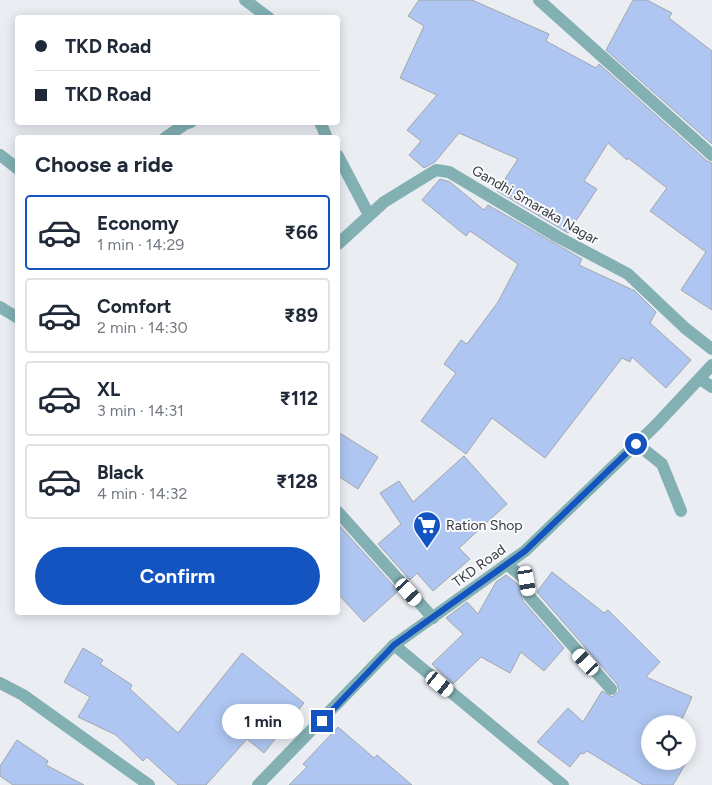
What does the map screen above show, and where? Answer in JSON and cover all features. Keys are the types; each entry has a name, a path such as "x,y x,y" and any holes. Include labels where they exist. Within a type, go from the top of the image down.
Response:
{"street":[{"path":"246,0 265,15"},
{"path":"539,0 712,155"},
{"path":"169,135 184,125"},
{"path":"0,155 15,167"},
{"path":"340,160 369,215"},
{"name":"Gandhi Smaraka Nagar","path":"340,242 384,202 436,170 449,172 558,237 628,274 685,328 712,349"},
{"path":"0,307 15,316"},
{"name":"TKD Road","path":"258,785 394,645 525,551 636,444 712,365"},
{"path":"700,379 712,388"},
{"path":"636,444 662,464 681,511"},
{"path":"340,514 433,618"},
{"path":"507,564 527,581 529,596 611,688"},
{"path":"394,645 563,785"},
{"path":"0,683 23,695 149,785"}],"building":[{"path":"419,0 472,0 549,34 546,41 596,68 599,64 707,161 712,163 712,310 681,290 706,252 650,211 667,188 628,158 627,160 608,143 584,181 597,189 568,233 497,191 518,159 459,133 435,162 424,168 409,155 421,141 407,130 437,95 400,78 424,26 408,16"},
{"path":"633,0 647,0 672,13 669,18 712,51 712,144 606,50"},
{"path":"440,179 450,182 484,210 488,205 582,259 579,265 635,291 656,312 650,323 691,360 666,388 632,357 630,362 622,358 545,458 492,418 466,454 421,421 456,373 444,364 461,340 467,344 498,302 518,264 470,231 466,236 422,200"},
{"path":"340,433 378,457 358,489 340,477"},
{"path":"464,456 507,504 459,548 470,559 433,591 417,573 410,580 378,544 401,524 380,493 399,481 413,502"},
{"path":"340,526 398,591 364,622 340,596"},
{"path":"552,572 604,613 608,610 660,662 646,677 692,697 684,715 641,715 641,770 682,770 673,785 643,785 587,751 583,754 581,753 570,767 537,742 568,708 583,722 602,691 612,697 619,691 617,684 537,592"},
{"path":"506,575 519,585 523,601 564,648 544,671 521,652 510,673 481,657 453,684 432,664 463,634 446,618 467,602 478,614 496,582"},
{"path":"83,648 103,660 100,664 132,685 130,689 178,733 242,653 304,703 264,753 247,739 206,785 178,785 147,757 143,761 116,735 78,717 90,697 64,682"},
{"path":"338,727 374,758 377,755 412,785 289,785 307,767 303,764"},
{"path":"17,740 48,761 46,765 84,785 13,785 0,776 0,766"}],"place":[{"name":"Ration Shop","path":"427,549"}],"route":[{"path":"322,721 394,645 525,551 636,444"}]}
